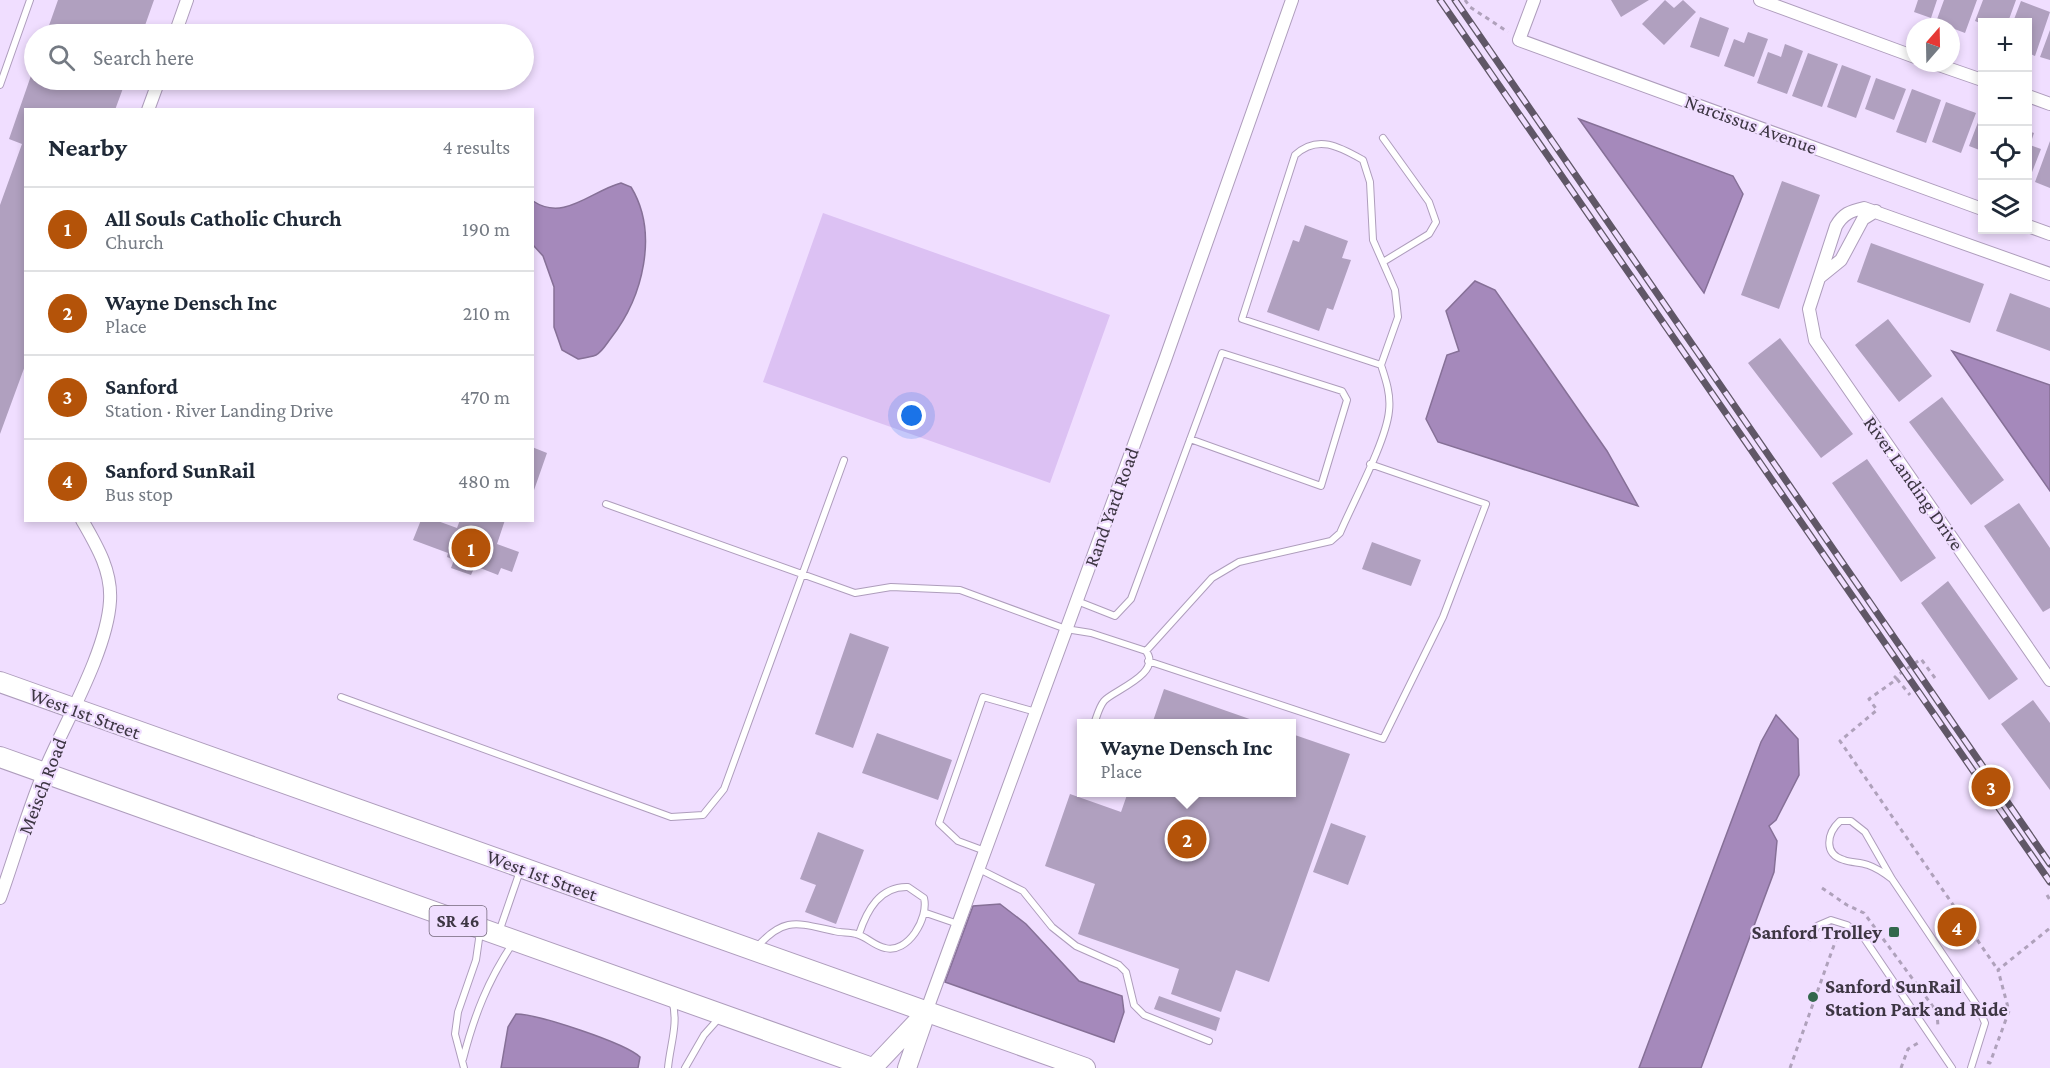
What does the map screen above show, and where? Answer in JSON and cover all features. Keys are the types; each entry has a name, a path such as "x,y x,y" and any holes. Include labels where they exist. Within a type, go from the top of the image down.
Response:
{"main road":[{"name":"West 1st Street","path":"0,682 1085,1068"},
{"name":"SR 46","path":"0,757 873,1068"},
{"path":"873,1068 926,1012"},
{"path":"907,1068 926,1012"}],"street":[{"path":"179,24 187,0"},
{"name":"Rand Yard Road","path":"926,1012 1077,600 1292,0"},
{"path":"1519,40 1534,0"},
{"path":"1760,0 1906,54"},
{"name":"Narcissus Avenue","path":"1519,40 1978,207"},
{"path":"1959,72 1978,78"},
{"path":"149,108 155,90"},
{"path":"2032,97 2050,104"},
{"name":"River Landing Drive","path":"2050,274 1864,208 1851,210 1841,217 1836,226 1809,309 1815,340 2050,680"},
{"name":"River Landing Drive","path":"1820,277 1841,260 1863,219 1876,211"},
{"path":"2032,227 2050,234"},
{"name":"Meisch Road","path":"0,898 44,773 73,709 106,624 110,600 106,563 83,522"}],"lane":[{"path":"0,85 30,0"},
{"path":"1383,138 1429,202 1436,222 1429,234 1383,262"},
{"path":"1146,651 1212,578 1239,562 1330,541 1340,533 1370,464 1389,412 1389,389 1381,365 1398,317 1395,290 1373,240 1370,182 1363,160 1339,147 1320,143 1305,147 1295,155 1242,319 1381,365"},
{"path":"1077,600 1115,616 1131,599 1190,439 1222,353 1342,391 1347,400 1321,486 1190,439"},
{"path":"341,698 671,817 703,815 723,789 844,460"},
{"path":"1148,661 1383,739 1443,617 1486,504 1370,464"},
{"path":"606,504 855,592 891,587 960,590 1066,629 1091,633 1146,651"},
{"path":"1096,719 1105,699 1134,683 1148,661 1146,651"},
{"path":"985,851 958,841 939,823 983,697 1036,712"},
{"path":"1892,879 1879,869 1842,860 1831,852 1827,842 1832,828 1840,821 1851,821 1865,832 1892,879 1978,1006 1985,1023 1971,1068"},
{"path":"463,1060 474,1018 487,986 497,935 522,868"},
{"path":"978,869 1023,891 1052,927 1076,946 1119,965 1126,972 1134,1005 1144,1015 1209,1041"},
{"path":"754,951 770,932 793,923 859,934 876,945 894,949 903,945 921,924 926,913 921,893 908,887 890,889 872,905 859,934"},
{"path":"926,913 958,924"},
{"path":"1810,937 1817,926 1832,920 1847,925 1864,938 1952,1068"},
{"path":"464,1068 455,1034 458,1012 476,960 497,935"},
{"path":"668,1068 675,1009 671,997"},
{"path":"685,1068 704,1035 722,1015"}],"path":[{"path":"1465,0 1470,7 1519,40"},
{"path":"1910,695 1895,677 1922,658 1935,678"},
{"path":"1897,680 1869,699 1877,711 1840,741 1998,970 2009,1011 1990,1063 1987,1062"},
{"path":"2047,895 2050,900"},
{"path":"1845,912 1848,906"},
{"path":"1998,970 2050,928"},
{"path":"1790,1068 1838,932"},
{"path":"1901,1068 1908,1049 1918,1043"}],"shaded area":[{"path":"1579,119 1733,176 1743,194 1704,293"},
{"path":"621,183 631,187 639,205 644,224 644,264 632,304 622,322 602,350 596,355 578,359 562,350 554,327 554,287 543,256 534,246 534,202 544,207 567,207"},
{"path":"823,213 1110,315 1050,483 763,382"},
{"path":"1475,281 1495,290 1607,451 1638,506 1438,442 1426,419 1447,355 1459,351 1446,311"},
{"path":"1952,351 2050,385 2050,491"},
{"path":"1776,715 1798,739 1799,775 1776,820 1769,826 1777,841 1774,872 1701,1068 1639,1068 1761,742"},
{"path":"1000,904 1026,924 1079,981 1122,996 1124,1012 1114,1042 945,982 973,906"},
{"path":"516,1014 561,1024 617,1044 640,1057 638,1068 501,1068 508,1027"}],"building":[{"path":"58,0 154,0 146,24 50,24"},
{"path":"1611,0 1649,0 1621,17"},
{"path":"1665,0 1674,8 1683,0 1696,12 1664,45 1642,24"},
{"path":"1918,0 1937,0 1931,18 1914,12"},
{"path":"1944,0 1977,0 1965,33 1960,31 1960,18 1937,18"},
{"path":"1983,0 2016,0 2009,18 1978,18 1978,22 1975,21"},
{"path":"2021,1 2050,12 2035,56 2032,55 2032,18 2015,18"},
{"path":"1700,17 1729,28 1719,57 1690,47"},
{"path":"2050,30 2050,60 2040,57"},
{"path":"1748,32 1768,39 1754,77 1724,66 1734,39 1744,43"},
{"path":"1785,44 1803,51 1787,94 1757,83 1768,52 1781,57"},
{"path":"1808,53 1838,64 1822,107 1792,96"},
{"path":"1842,65 1871,76 1856,118 1827,107"},
{"path":"1876,78 1906,89 1894,120 1865,109"},
{"path":"1912,89 1941,100 1926,143 1896,132"},
{"path":"26,90 122,90 116,108 24,108 24,368 0,434 0,205 22,144 9,139"},
{"path":"1946,102 1976,113 1961,153 1932,142"},
{"path":"1978,122 1978,149 1969,146"},
{"path":"2050,141 2050,188 2035,182"},
{"path":"2032,146 2041,149 2032,172"},
{"path":"1782,181 1820,195 1779,309 1741,295"},
{"path":"1305,225 1348,241 1342,258 1351,260 1333,310 1327,308 1319,331 1267,312 1293,240 1299,242"},
{"path":"1871,243 1984,284 1970,323 1857,282"},
{"path":"2010,293 2050,308 2050,351 1996,331"},
{"path":"1888,319 1932,376 1899,402 1855,345"},
{"path":"1780,338 1853,434 1821,458 1748,363"},
{"path":"1942,397 2004,480 1971,505 1909,422"},
{"path":"534,448 547,453 534,490"},
{"path":"1867,459 1936,558 1901,582 1832,483"},
{"path":"2019,503 2050,548 2050,608 2043,612 1984,526"},
{"path":"420,522 440,522 457,528 459,522 504,522 497,544 519,552 512,572 501,568 498,575 475,566 471,575 451,568 454,560 447,557 448,553 413,540"},
{"path":"1372,542 1421,560 1411,586 1362,569"},
{"path":"1948,581 2018,679 1989,700 1921,603"},
{"path":"850,633 889,647 853,748 815,734"},
{"path":"1164,689 1250,719 1154,719"},
{"path":"2033,700 2050,723 2050,790 2001,724"},
{"path":"877,733 952,760 938,800 862,773"},
{"path":"1296,735 1350,754 1269,982 1236,970 1221,1012 1171,994 1179,969 1078,934 1095,884 1045,866 1070,794 1121,812 1126,797 1296,797"},
{"path":"1331,823 1366,836 1348,885 1313,872"},
{"path":"818,832 864,850 836,924 805,912 816,885 800,879"},
{"path":"1159,996 1220,1018 1216,1031 1154,1009"}],"railway":[{"path":"1440,0 2050,882"},
{"path":"1455,0 2050,864"}],"place":[{"name":"All Souls Catholic Church","path":"471,548"},
{"name":"Sanford","path":"1991,787"},
{"name":"Wayne Densch Inc","path":"1187,839"},
{"name":"Sanford SunRail","path":"1957,927"},
{"name":"Sanford Trolley","path":"1894,932"},
{"name":"Sanford SunRail Station Park and Ride","path":"1813,997"}]}
